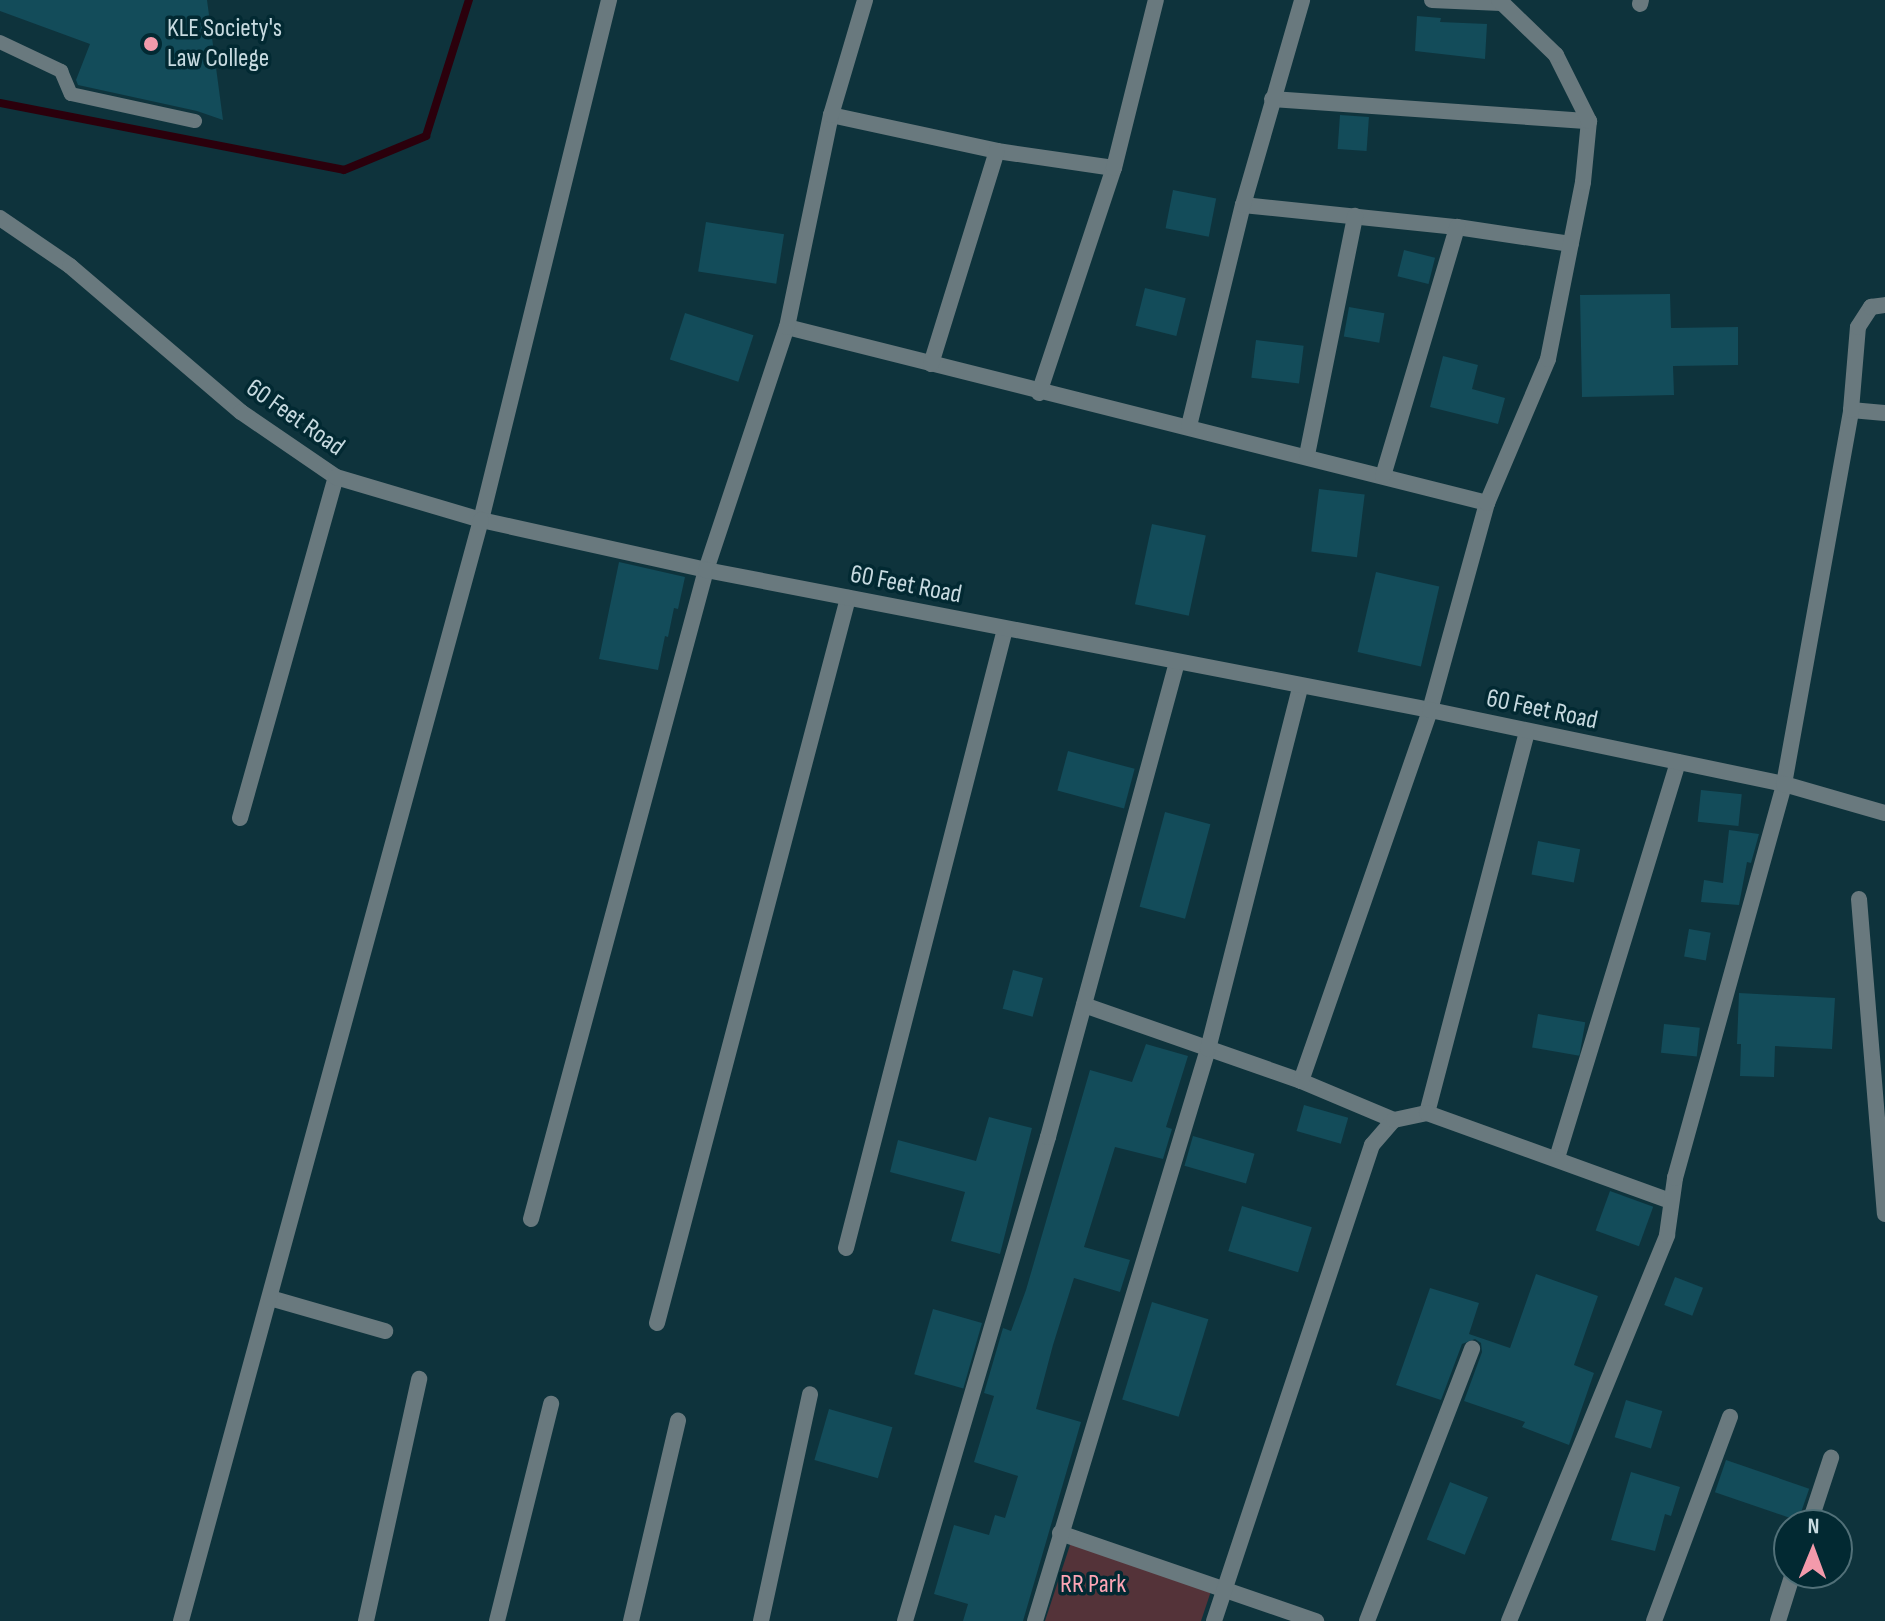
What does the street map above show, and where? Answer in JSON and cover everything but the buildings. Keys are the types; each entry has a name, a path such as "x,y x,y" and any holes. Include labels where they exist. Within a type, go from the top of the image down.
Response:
{"street":[{"path":"186,1620 481,520 609,0"},
{"path":"531,1219 706,570 787,327 831,115 865,0"},
{"path":"1039,393 1114,168 1156,0"},
{"path":"1189,426 1243,205 1302,0"},
{"path":"1301,1081 1430,710 1487,503 1548,359 1583,182 1589,121 1556,55 1500,1 1432,0"},
{"path":"1517,18 1522,0"},
{"path":"1272,99 1589,121"},
{"path":"831,115 997,151 1114,168"},
{"path":"931,364 997,151"},
{"path":"1243,205 1457,227 1571,244"},
{"path":"1307,455 1355,216"},
{"name":"60 Feet Road","path":"0,218 70,266 241,412 336,477 481,520 706,570 1430,710 1784,784 1885,813"},
{"path":"1383,476 1457,227"},
{"path":"1509,1621 1667,1235 1670,1201 1784,784 1851,410 1858,327 1871,307 1885,305"},
{"path":"787,327 1039,393 1307,455 1487,503"},
{"path":"1851,410 1885,413"},
{"path":"240,818 336,477"},
{"path":"657,1323 693,1176 748,987 848,598"},
{"path":"846,1248 1005,629"},
{"path":"905,1621 1084,1005 1177,663"},
{"path":"1035,1621 1208,1049 1300,687"},
{"path":"1427,1113 1527,732"},
{"path":"1557,1158 1678,762"},
{"path":"1859,899 1885,1214"},
{"path":"1084,1005 1301,1081 1394,1120 1427,1113 1670,1201"},
{"path":"1214,1621 1372,1145 1394,1120"},
{"path":"270,1298 385,1331"},
{"path":"1367,1621 1472,1349"},
{"path":"366,1621 419,1379"},
{"path":"761,1621 810,1394"},
{"path":"497,1621 551,1404"},
{"path":"1654,1621 1730,1417"},
{"path":"631,1621 678,1420"},
{"path":"1814,1509 1831,1458"},
{"path":"1060,1533 1316,1621"},
{"path":"1778,1621 1788,1589"}],"lane":[{"path":"0,42 61,71 71,94 195,121"}],"green space":[{"name":"RR Park","path":"1071,1542 1212,1588 1201,1621 1045,1621"}],"waterway":[{"path":"0,103 344,170 426,136 469,0"}],"place":[{"name":"KLE Society's Law College","path":"151,44"}]}
